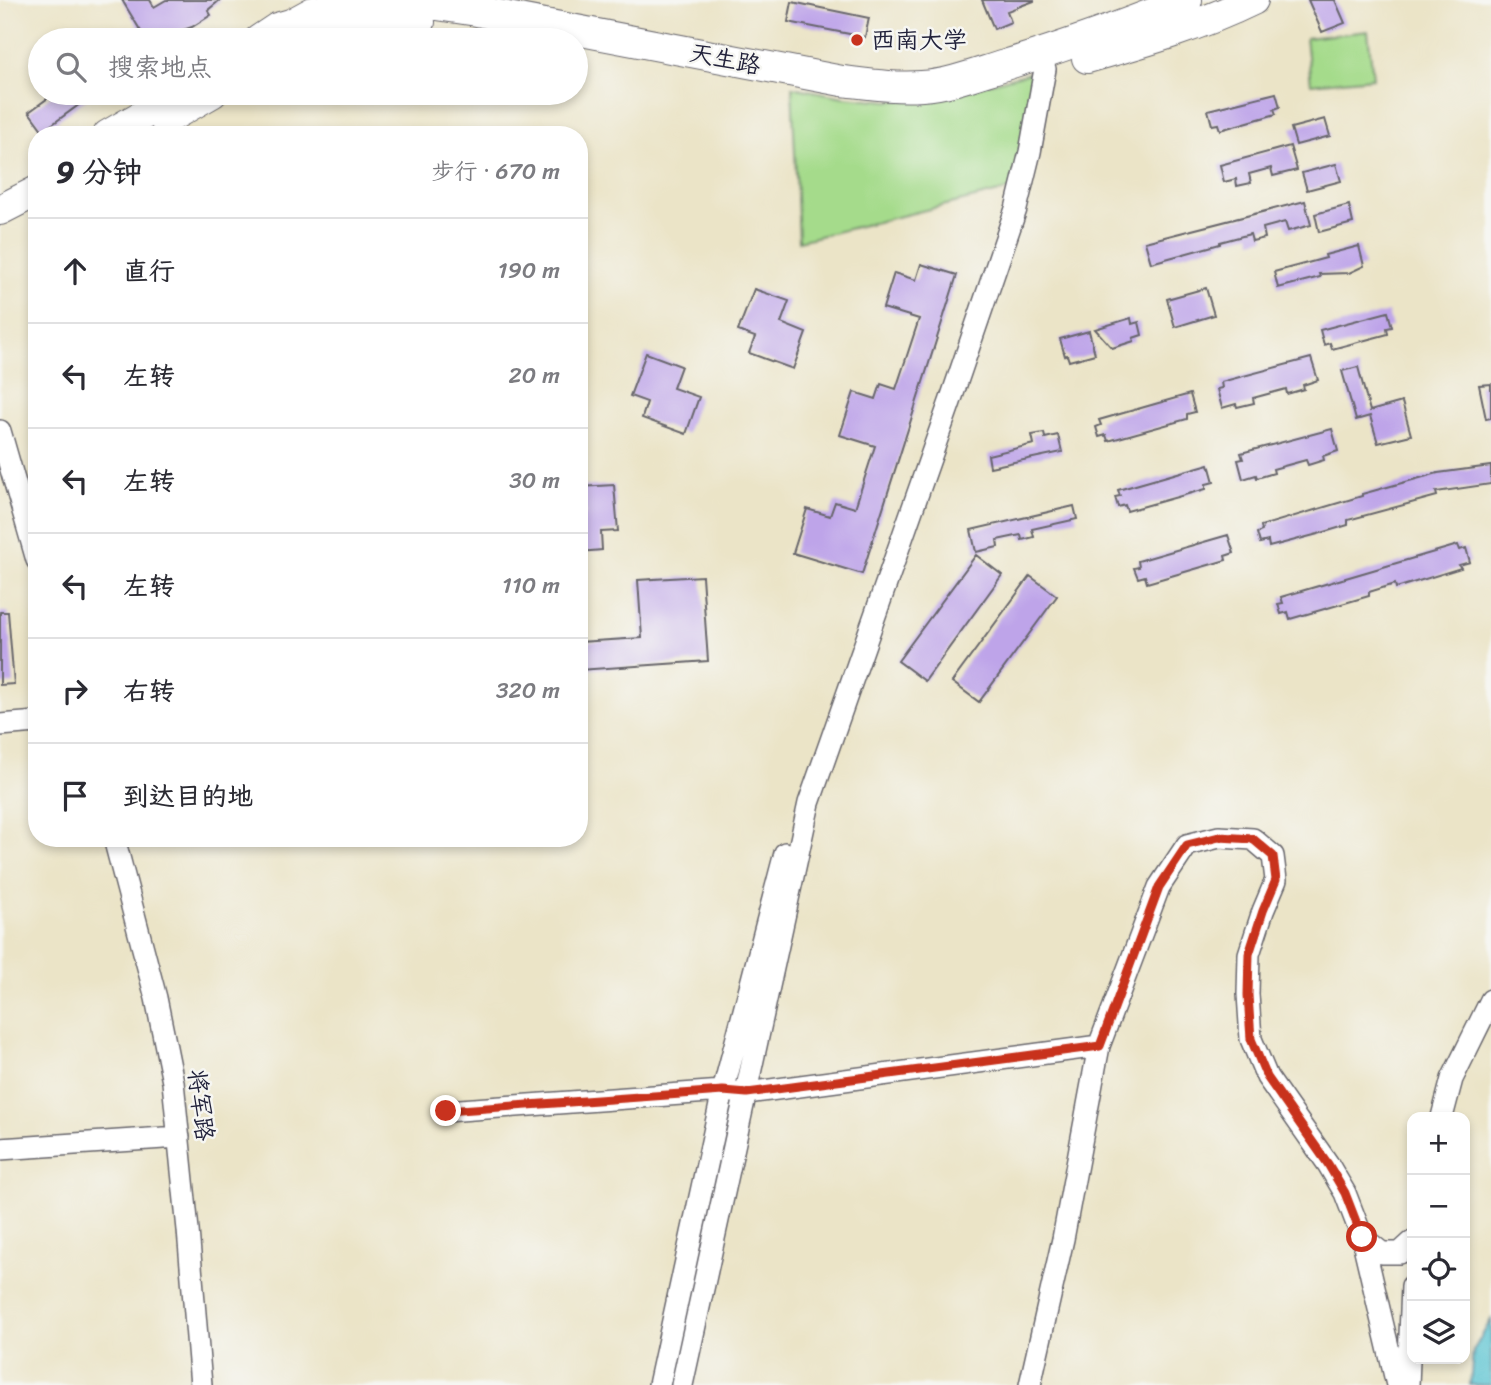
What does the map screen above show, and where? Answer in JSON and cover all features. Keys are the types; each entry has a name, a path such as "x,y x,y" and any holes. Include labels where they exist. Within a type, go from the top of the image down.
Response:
{"highway":[{"name":"天生路","path":"588,32 842,81 890,87 923,86 958,79 1099,35 1187,0"},
{"name":"天生路","path":"588,48 844,97 889,101 926,100 1169,34 1227,13 1253,0"},
{"name":"天生路","path":"280,28 313,12 365,4 417,2 477,10 570,28"},
{"path":"355,28 413,21 484,28"},
{"path":"124,126 160,105"},
{"path":"156,126 192,105"},
{"path":"0,189 28,176"},
{"path":"0,210 28,196"}],"street":[{"path":"682,1385 809,803 1016,209 1030,152 1045,69"},
{"path":"0,431 28,529"},
{"path":"659,1385 723,1091 797,804 865,642"},
{"path":"0,725 28,723"},
{"path":"1030,1385 1063,1239 1100,1046 1159,887 1187,845 1219,837 1253,839 1273,856 1276,880 1249,954 1251,1039 1267,1077 1345,1193 1362,1237 1397,1385"},
{"name":"将军路","path":"116,847 156,998 173,1082 201,1385"},
{"path":"1443,1112 1452,1079 1491,1000"},
{"path":"446,1111 723,1091 747,1093 1100,1046"},
{"path":"0,1149 179,1137"},
{"path":"1362,1237 1382,1253 1400,1253 1407,1247"},
{"path":"1408,1385 1411,1301"}],"green space":[{"path":"1368,31 1373,78 1311,84 1306,38"},
{"path":"1045,69 1020,187 799,241 792,87 844,97 889,101 926,100"}],"water":[{"path":"1491,1320 1491,1385 1470,1385 1473,1351"}],"building":[{"path":"122,0 150,0 154,7 166,0 220,0 208,10 211,15 192,27 139,28"},
{"path":"982,0 1034,1 1007,11 1011,22 994,29"},
{"path":"1308,0 1335,0 1345,23 1322,32"},
{"path":"792,2 869,18 865,37 788,22"},
{"path":"1276,93 1280,107 1274,109 1276,114 1220,130 1218,124 1212,125 1208,110"},
{"path":"39,105 79,105 50,126 39,126 29,112"},
{"path":"1325,119 1330,136 1296,145 1291,128"},
{"path":"1290,146 1297,170 1273,176 1271,168 1249,174 1251,183 1237,186 1236,179 1224,182 1220,165"},
{"path":"1336,164 1341,181 1307,190 1302,173"},
{"path":"1305,201 1311,225 1288,231 1285,222 1263,228 1265,238 1252,241 1250,234 1151,263 1145,242"},
{"path":"1349,205 1353,223 1319,232 1315,214"},
{"path":"1359,246 1364,266 1349,273 1319,274 1320,277 1278,288 1274,272"},
{"path":"921,264 957,275 862,574 793,553 807,509 830,516 835,502 855,508 875,446 840,435 854,392 876,399 881,384 896,389 919,319 883,308 894,273 916,280"},
{"path":"1206,288 1214,315 1175,327 1167,299"},
{"path":"754,289 789,301 781,323 806,333 793,369 749,353 755,337 738,331"},
{"path":"1388,312 1392,327 1387,328 1388,334 1332,349 1330,343 1324,345 1320,330"},
{"path":"1131,318 1132,324 1139,322 1142,335 1133,338 1134,341 1112,348 1095,329"},
{"path":"1089,331 1095,354 1069,361 1060,339"},
{"path":"646,353 681,366 673,388 699,397 686,434 642,418 647,402 630,396"},
{"path":"1311,358 1318,380 1303,385 1304,389 1287,394 1286,389 1253,398 1254,403 1222,408 1217,389 1222,388 1221,382"},
{"path":"1358,367 1370,411 1402,402 1411,435 1378,443 1370,416 1356,420 1342,371"},
{"path":"1491,384 1491,418 1486,419 1479,385"},
{"path":"1190,394 1195,412 1187,414 1187,419 1108,441 1106,435 1099,437 1096,427 1101,425 1099,420"},
{"path":"1332,429 1338,451 1323,456 1324,460 1308,465 1306,460 1273,469 1274,473 1243,479 1238,460 1243,459 1241,453"},
{"path":"1044,433 1045,438 1058,435 1062,452 990,467 988,455 1034,444 1032,435"},
{"path":"1209,464 1214,482 1206,484 1206,489 1127,511 1125,505 1118,507 1115,497 1120,496 1118,490"},
{"path":"1491,466 1491,484 1436,492 1437,496 1348,520 1348,525 1269,547 1268,541 1260,543 1257,533 1262,531 1261,526 1438,473"},
{"path":"614,485 618,531 601,532 602,550 588,551 588,486"},
{"path":"1074,506 1077,519 1032,529 1034,537 1022,540 1021,535 997,540 998,547 976,552 971,530"},
{"path":"1228,535 1234,553 1225,556 1226,560 1147,583 1145,576 1138,578 1134,568 1139,567 1138,561"},
{"path":"1458,545 1460,550 1466,548 1470,562 1459,565 1461,568 1396,588 1395,584 1369,592 1369,596 1290,619 1288,612 1281,614 1278,604 1283,603 1281,597"},
{"path":"976,555 1002,575 925,681 898,661"},
{"path":"702,576 708,661 588,669 588,641 642,638 638,580"},
{"path":"1030,576 1057,596 979,702 952,682"},
{"path":"0,612 8,612 14,684 0,685"}],"place":[{"name":"西南大学","path":"857,40"}],"route":[{"path":"446,1111 723,1091 747,1093 1100,1046 1159,887 1187,845 1219,837 1253,839 1273,856 1276,880 1249,954 1251,1039 1267,1077 1345,1193 1362,1237"}]}
